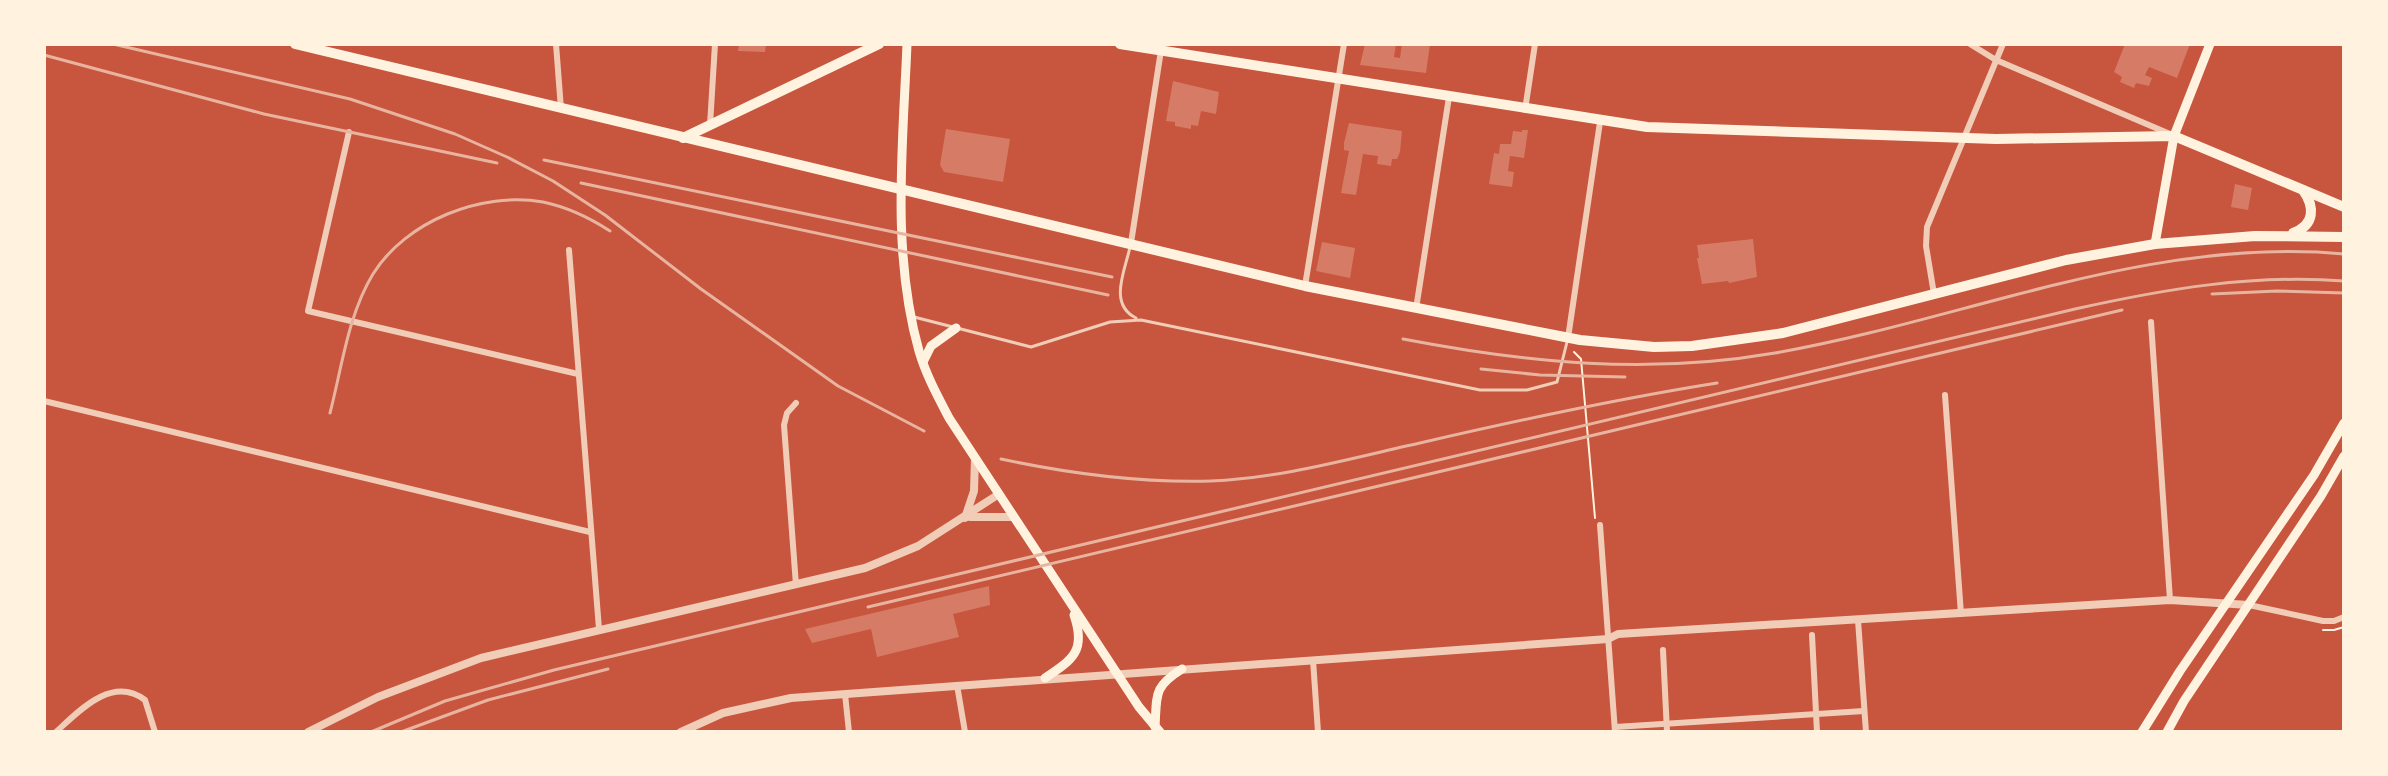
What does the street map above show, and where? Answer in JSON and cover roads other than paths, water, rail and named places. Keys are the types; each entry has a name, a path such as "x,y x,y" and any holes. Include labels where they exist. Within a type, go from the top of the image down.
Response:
{"main road":[{"path":"295,44 342,50 561,109 1305,286 1568,338 1654,347 1730,343 1783,333 2066,260 2155,244 2224,237 2344,237"},
{"path":"683,138 879,44"},
{"path":"907,44 902,253 911,316 923,362 949,418 1116,673 1157,730"},
{"path":"1120,44 1161,47 1525,110 1655,128 1996,139 2174,136 2344,207"},
{"path":"2155,244 2174,136 2210,44"},
{"path":"2288,235 2306,226 2311,219 2310,200 2303,190"},
{"path":"923,362 931,346 956,328"},
{"path":"2142,732 2314,475 2344,423"},
{"path":"2167,732 2184,701 2344,456"},
{"path":"1045,678 1068,663 1078,646 1080,631 1066,596"},
{"path":"1157,730 1159,689 1163,681 1182,669"}],"street":[{"path":"556,44 561,109"},
{"path":"710,125 715,44"},
{"path":"1305,286 1344,44"},
{"path":"1525,110 1535,44"},
{"path":"1970,44 1996,60 2174,136"},
{"path":"1934,294 1926,246 1927,227 2003,44"},
{"path":"1131,243 1161,47"},
{"path":"1416,309 1449,97"},
{"path":"1568,338 1600,122"},
{"path":"349,132 308,311 578,374"},
{"path":"569,250 599,629"},
{"path":"2151,322 2170,600"},
{"path":"1945,395 1961,614"},
{"path":"44,401 590,532"},
{"path":"796,403 787,413 784,425 796,585"},
{"path":"965,518 974,491 975,457"},
{"path":"308,732 429,676 517,648 865,568 897,556 965,518 999,494"},
{"path":"965,518 982,515 1014,517"},
{"path":"1600,525 1615,729 1864,711"},
{"path":"681,732 760,703 845,694 1608,639 1618,634 2170,600 2249,605 2323,621 2344,617"},
{"path":"1858,620 1866,732"},
{"path":"1812,635 1817,732"},
{"path":"1663,650 1667,732"},
{"path":"1313,660 1318,732"},
{"path":"957,685 965,732"},
{"path":"56,732 97,697 118,692 132,693 145,700 155,732"},
{"path":"845,694 849,732"}],"lane":[{"path":"1131,243 1119,294 1125,310 1141,320"},
{"path":"911,316 1031,347 1110,322 1141,320 1480,390 1527,390 1558,380 1568,338"}],"railway":[{"path":"113,44 350,99 455,134 507,157 553,181 605,215 701,289 838,386 924,431"},
{"path":"44,55 264,114 497,163"},
{"path":"544,160 1112,277"},
{"path":"581,183 1108,295"},
{"path":"330,413 347,342 364,290 387,255 425,225 471,206 520,200 561,207 610,231"},
{"path":"1403,339 1542,360 1588,363 1634,365 1728,360 1846,339 2057,284 2128,269 2199,257 2271,252 2344,254"},
{"path":"371,732 445,701 554,670 2075,309 2209,285 2276,280 2344,281"},
{"path":"2212,294 2277,291 2344,293"},
{"path":"868,607 2122,310"},
{"path":"1481,369 1540,375 1625,377"},
{"path":"1001,459 1132,479 1238,479 1317,466 1568,410 1717,383"},
{"path":"401,732 488,700 608,669"}]}
